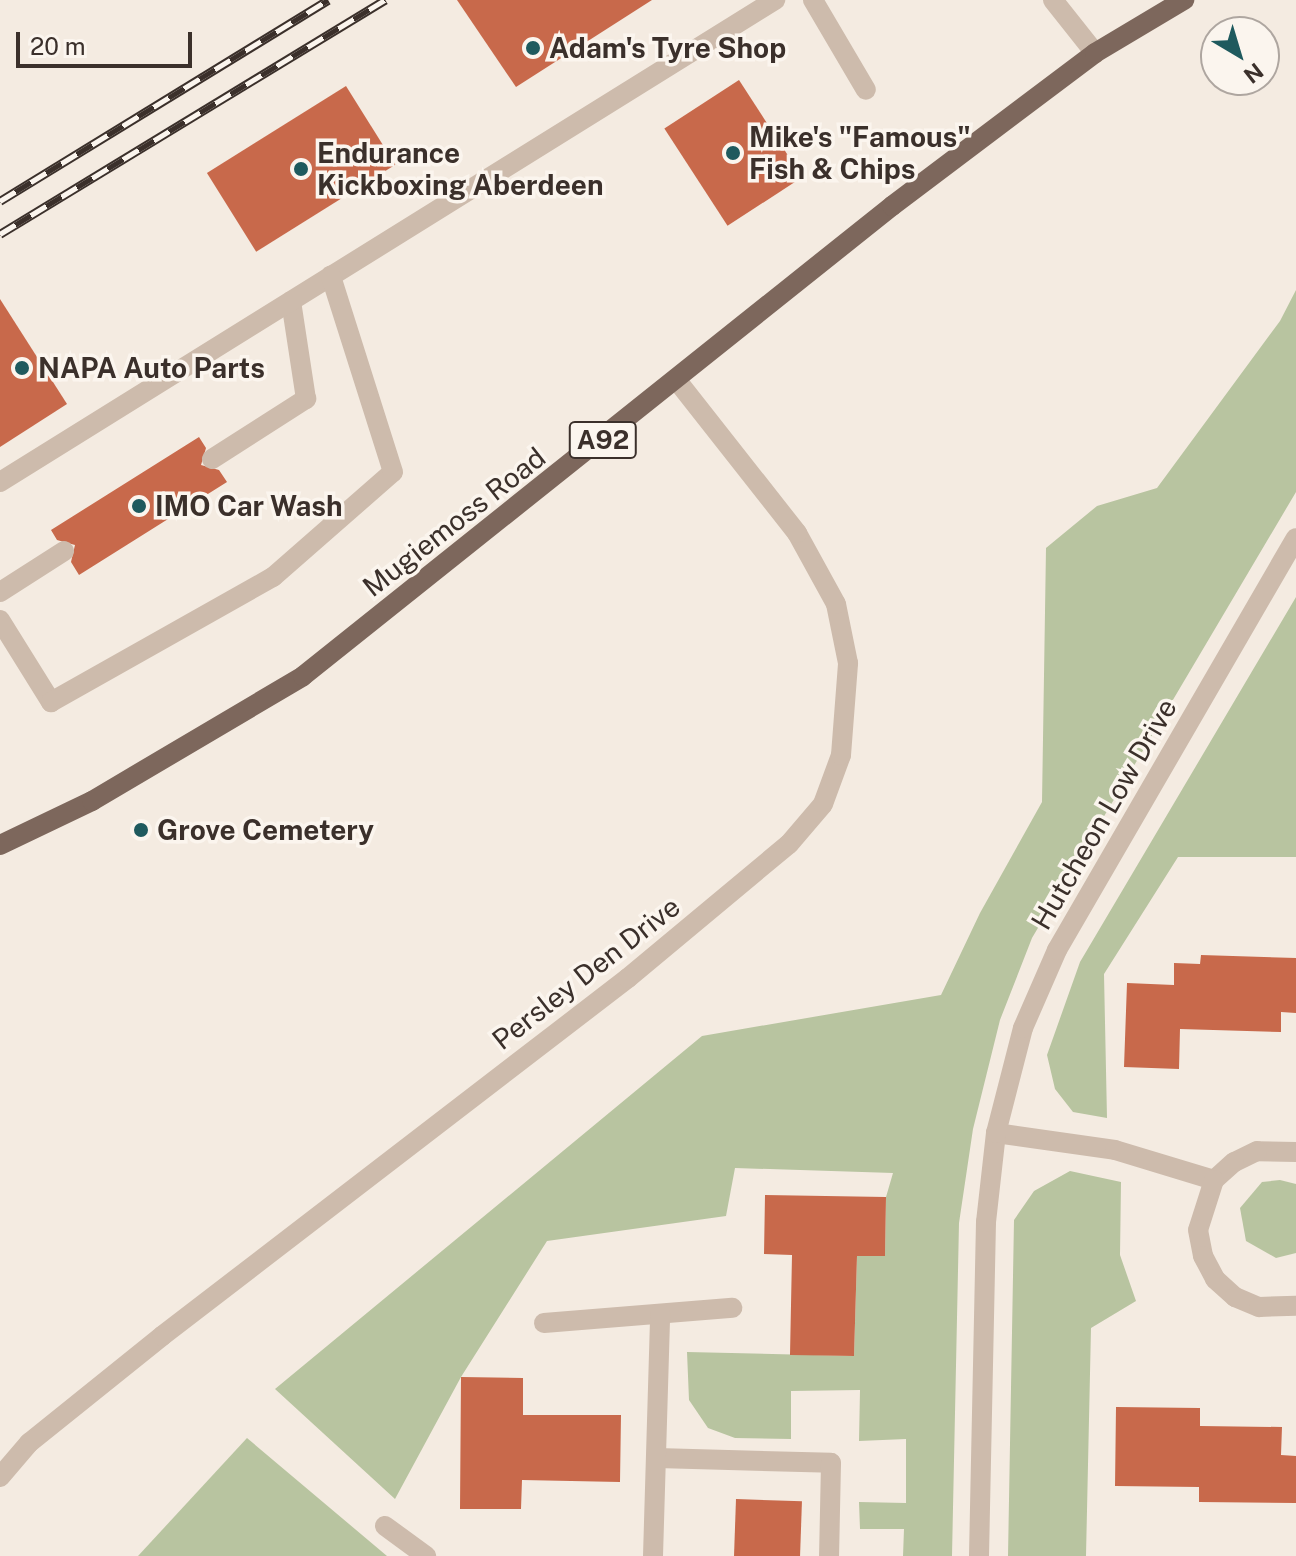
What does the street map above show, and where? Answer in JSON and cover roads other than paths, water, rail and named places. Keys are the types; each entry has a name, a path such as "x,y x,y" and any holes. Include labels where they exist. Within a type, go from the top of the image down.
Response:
{"main road":[{"name":"Mugiemoss Road","path":"0,845 104,795 303,676 676,379 1095,53 1184,0"}],"street":[{"path":"0,482 775,0"},
{"path":"813,0 866,90"},
{"path":"1053,0 1095,53"},
{"path":"0,620 51,702 273,577 393,472 331,276"},
{"path":"212,459 306,399 291,301"},
{"name":"Persley Den Drive","path":"0,1477 29,1443 162,1336 628,978 789,844 823,804 841,755 848,663 836,604 797,533 676,379"},
{"name":"Hutcheon Low Drive","path":"979,1556 985,1237 996,1133 1023,1028 1057,950 1296,538"},
{"path":"0,592 64,551"},
{"path":"996,1133 1115,1150 1214,1180"},
{"path":"1296,1152 1257,1151 1234,1162 1214,1180 1198,1230 1203,1256 1215,1279 1235,1297 1259,1307 1296,1306"},
{"path":"544,1323 732,1308"},
{"path":"653,1556 660,1314"},
{"path":"657,1458 831,1463 829,1556"},
{"path":"385,1526 426,1556"}],"railway":[{"path":"0,201 328,0"},
{"path":"0,234 385,0"}],"place":[{"name":"Adam's Tyre Shop","path":"533,48"},
{"name":"Mike's \"Famous\" Fish & Chips","path":"733,153"},
{"name":"Endurance Kickboxing Aberdeen","path":"301,169"},
{"name":"NAPA Auto Parts","path":"22,368"},
{"name":"IMO Car Wash","path":"139,506"},
{"name":"Grove Cemetery","path":"141,830"}]}
